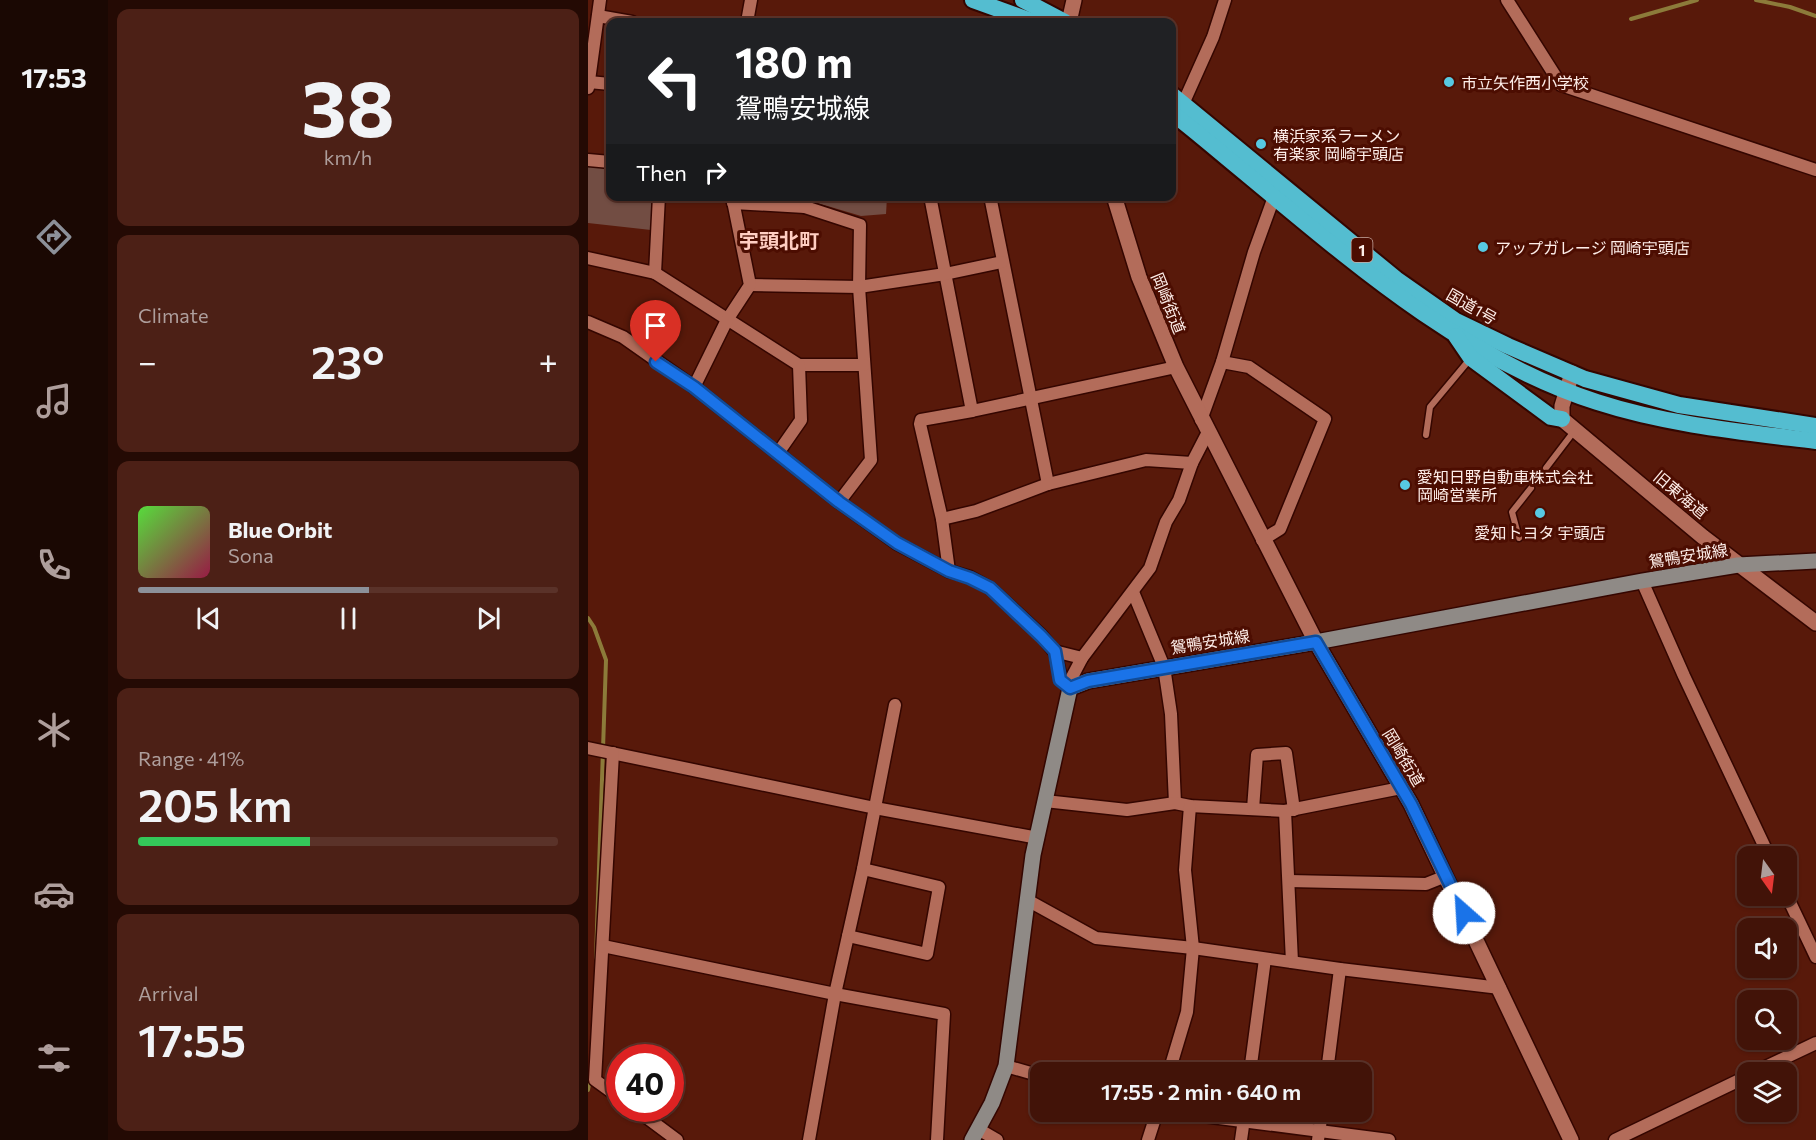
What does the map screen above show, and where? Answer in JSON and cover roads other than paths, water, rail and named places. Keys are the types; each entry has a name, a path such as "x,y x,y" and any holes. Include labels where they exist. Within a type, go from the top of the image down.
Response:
{"highway":[{"path":"973,0 1022,18"},
{"path":"1023,0 1059,18"},
{"name":"国道1号","path":"1176,105 1274,197 1360,267 1416,309 1505,362 1566,391 1625,410 1717,429 1816,441"},
{"name":"国道1号","path":"1176,105 1396,279 1456,321 1572,373 1679,405 1816,426"},
{"path":"1455,334 1471,358 1551,417 1569,424"}],"main road":[{"name":"鴛鴨安城線","path":"1070,688 1088,681 1316,642 1642,580 1738,565 1816,561"},
{"path":"975,1135 992,1103 1006,1066 1029,902 1033,855 1070,688"}],"street":[{"path":"588,87 600,0"},
{"path":"748,18 751,0"},
{"path":"1068,18 1074,0"},
{"path":"1176,102 1213,37 1226,0"},
{"path":"1507,0 1561,85 1816,170"},
{"path":"598,16 609,18"},
{"path":"589,82 606,84"},
{"path":"588,160 606,162"},
{"path":"1070,688 1071,679 1083,658 1150,568 1166,522 1179,500 1205,426 1254,252 1274,197"},
{"path":"655,273 659,201"},
{"path":"694,387 727,320 750,285 732,201"},
{"path":"769,201 806,202 860,225 859,287 871,460 839,502"},
{"path":"931,201 972,411"},
{"path":"991,201 1048,484"},
{"name":"岡崎街道","path":"1116,201 1139,277 1176,367 1262,540 1316,642 1411,804 1571,1140"},
{"path":"588,258 655,273 799,365 864,365"},
{"path":"750,285 859,287 945,274 1002,262"},
{"path":"588,322 623,337 694,387 839,502 897,543 949,571 990,588 1055,651 1083,658"},
{"path":"1222,362 1249,367 1325,419 1280,529 1262,540"},
{"path":"778,453 801,420 799,365"},
{"path":"949,571 942,519 920,424 921,420 1176,367"},
{"path":"1569,424 1562,406 1572,373"},
{"name":"旧東海道","path":"1569,424 1738,565 1816,623"},
{"path":"942,519 976,511 1048,484 1146,460 1192,463"},
{"path":"1642,580 1684,676 1764,846"},
{"path":"1133,592 1164,667 1172,714 1175,803"},
{"path":"1055,651 1060,680 1070,688"},
{"path":"809,1140 835,994 863,869 895,705"},
{"path":"588,747 875,808 1038,837"},
{"path":"606,1088 596,1080 603,946 608,752"},
{"path":"1253,809 1257,755 1286,753 1292,962"},
{"path":"1045,801 1127,810 1175,803 1190,806 1289,810 1401,789"},
{"path":"1172,1062 1187,1012 1194,948 1185,870 1190,806"},
{"path":"848,936 927,954 939,887 863,869"},
{"path":"1289,881 1426,884 1446,876"},
{"path":"1029,902 1096,938 1194,948 1340,969 1500,988"},
{"path":"1792,906 1816,957"},
{"path":"603,946 944,1014 937,1140"},
{"path":"1251,1062 1264,959"},
{"path":"1328,1062 1340,969"},
{"path":"1776,1062 1816,1043"},
{"path":"1006,1066 1030,1073"},
{"path":"1615,1140 1737,1081"},
{"path":"653,1122 677,1140"},
{"path":"1148,1140 1154,1122"},
{"path":"1241,1140 1243,1122"},
{"path":"1268,1122 1319,1135 1389,1140"},
{"path":"975,1135 997,1140"}],"lane":[{"path":"1426,435 1430,407 1471,358"},
{"path":"1546,468 1569,424"},
{"path":"1519,538 1512,512 1531,488"}],"waterway":[{"path":"1631,19 1697,0"},
{"path":"1756,0 1790,7 1816,16"},
{"path":"588,618 594,627 606,660 596,958"},
{"path":"588,1090 590,1079"}],"place":[{"name":"市立矢作西小学校","path":"1449,82"},
{"name":"横浜家系ラーメン 有楽家 岡崎宇頭店","path":"1261,144"},
{"name":"アップガレージ 岡崎宇頭店","path":"1483,247"},
{"name":"愛知日野自動車株式会社 岡崎営業所","path":"1405,485"},
{"name":"愛知トヨタ 宇頭店","path":"1540,513"}],"district":[{"name":"宇頭北町","path":"779,240"}]}
